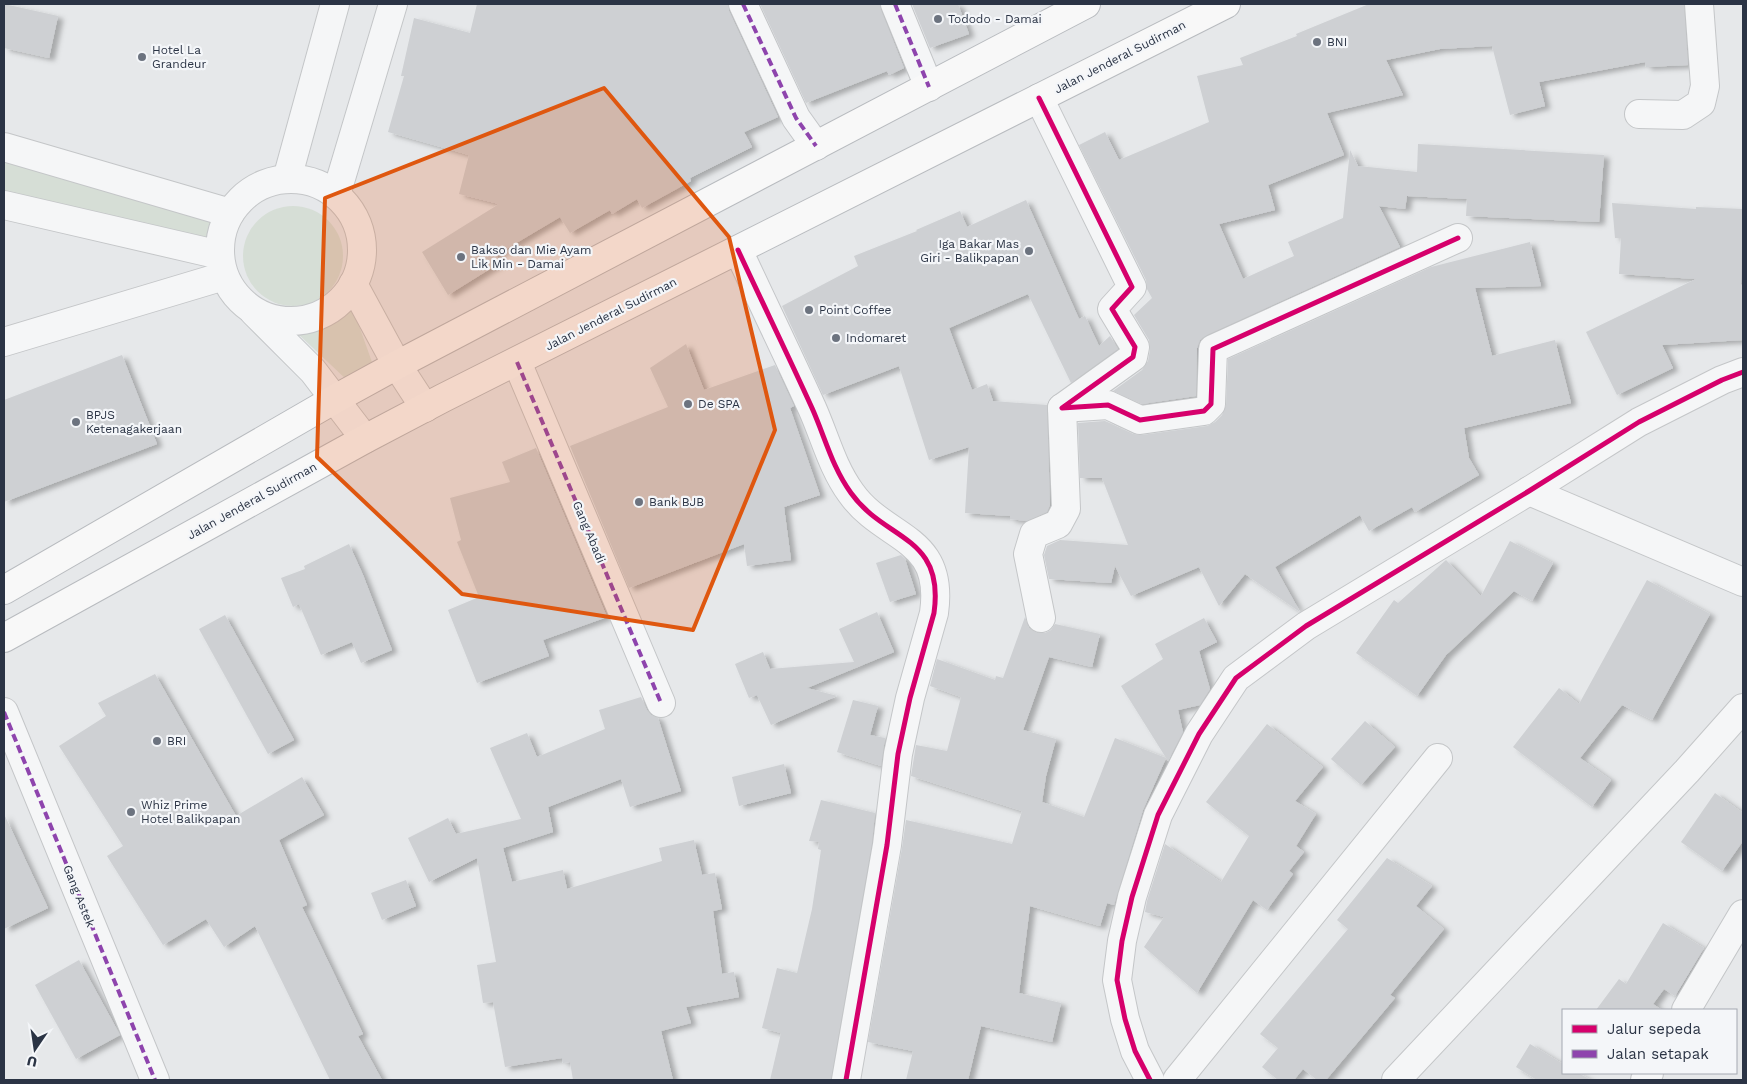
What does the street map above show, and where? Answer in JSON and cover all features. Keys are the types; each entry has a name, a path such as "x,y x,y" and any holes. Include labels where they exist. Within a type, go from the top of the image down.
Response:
{"highway":[{"path":"4,590 397,365 1086,4"},
{"name":"Jalan Jenderal Sudirman","path":"4,638 365,439 1226,4"}],"street":[{"path":"287,179 335,4"},
{"path":"336,195 393,4"},
{"path":"743,4 796,118 816,146"},
{"path":"895,4 929,87"},
{"path":"1639,114 1683,115 1700,103 1705,86 1699,4"},
{"path":"1039,98 1132,287 1112,309 1135,347 1133,357 1062,408"},
{"path":"4,147 230,213"},
{"path":"251,309 273,319 297,321 319,315 339,302 353,284 362,261 361,236 352,213 336,195 313,182 287,179 270,182 254,189 241,199 230,213 221,233 222,265 240,300 313,371 365,439"},
{"path":"4,205 222,265"},
{"path":"1062,408 1108,405 1140,420 1204,411 1210,404 1213,349 1458,238"},
{"path":"738,250 813,410 827,450 842,480 852,495 871,514 921,551 933,576 935,587 936,600 934,612 910,698 898,754 887,845 846,1080"},
{"path":"4,342 222,265"},
{"path":"353,284 397,365 425,408"},
{"name":"Gang Abadi","path":"517,362 661,703"},
{"path":"1150,1080 1135,1051 1124,1019 1117,980 1122,941 1132,897 1158,815 1199,734 1236,678 1306,626 1639,422 1722,380 1743,372"},
{"path":"1041,618 1028,554 1034,534 1058,524 1066,510 1062,408"},
{"path":"1529,491 1743,582"},
{"path":"1396,1080 1687,771 1743,708"},
{"name":"Gang Astek","path":"4,712 155,1080"},
{"path":"1177,1080 1438,758"},
{"path":"1687,1009 1743,914"}],"highlighted area":[{"path":"604,88 729,237 775,430 693,630 462,594 317,457 325,198"}],"shaded area":[{"path":"4,162 197,214 210,220 211,228 207,238 200,241 4,191"},
{"path":"293,206 312,210 328,221 339,237 343,256 339,275 328,291 312,302 293,306 274,302 258,291 247,275 243,256 247,237 258,221 274,210"},
{"path":"352,306 373,365 348,381 295,331 316,330 336,320"}],"building":[{"path":"4,4 58,16 49,58 4,48"},
{"path":"477,4 728,4 729,11 778,117 744,132 752,147 690,178 691,181 642,208 637,199 612,214 610,210 570,233 560,217 496,255 501,262 448,295 422,252 499,204 459,194 469,155 388,132 404,76 401,76 414,18 470,33"},
{"path":"760,4 880,4 904,68 889,75 887,71 806,103"},
{"name":"Tododo - Damai","path":"912,4 958,4 969,34 930,48"},
{"path":"1369,4 1684,4 1688,65 1646,67 1645,62 1539,82 1545,106 1510,115 1492,46 1440,49 1386,60 1403,95 1327,113 1344,155 1268,185 1275,210 1219,224 1243,279 1294,256 1288,242 1343,218 1350,150 1358,166 1417,172 1418,144 1604,155 1599,222 1466,216 1467,199 1407,196 1405,209 1379,206 1400,247 1207,335 1200,340 1197,348 1196,396 1142,404 1113,391 1142,370 1148,361 1149,340 1134,315 1152,298 1147,289 1146,280 1079,145 1105,132 1119,160 1209,122 1197,76 1243,65 1240,58 1297,36 1296,34"},
{"path":"1026,200 1079,319 1085,316 1099,346 1110,336 1118,349 1071,383 1028,294 949,328 972,390 987,384 993,401 1047,405 1050,505 1047,512 1027,521 1010,519 1010,516 965,513 969,447 929,460 899,366 823,395 782,306 858,266 854,256 917,231 960,211 967,227"},
{"path":"1612,203 1696,209 1696,207 1743,209 1741,285 1743,284 1743,340 1662,345 1673,368 1617,395 1586,332 1696,279 1619,274 1621,238 1615,238"},
{"path":"1530,242 1541,286 1475,288 1492,356 1555,340 1571,403 1464,428 1469,458 1479,475 1415,512 1412,507 1369,531 1360,515 1275,567 1300,612 1245,574 1219,606 1199,567 1131,596 1115,566 1111,583 1049,579 1044,555 1047,546 1060,540 1128,545 1102,478 1080,478 1078,423 1105,421 1133,434 1142,435 1207,426 1215,422 1222,415 1226,405 1228,359 1431,267"},
{"path":"686,344 704,390 775,365 794,406 790,408 820,495 784,507 791,560 747,566 744,544 629,588 570,446 668,407 650,368"},
{"name":"BPJS Ketenagakerjaan","path":"122,355 157,444 4,502 4,400"},
{"path":"536,448 607,617 543,640 549,656 477,683 448,610 479,597 457,542 461,540 450,498 510,482 502,462"},
{"path":"1510,541 1553,563 1532,601 1514,591 1446,655 1417,696 1356,653 1394,600 1398,603 1446,560 1481,596"},
{"path":"349,544 392,650 361,663 352,642 321,655 299,604 293,607 281,578 305,569 304,566"},
{"path":"901,555 905,559 916,594 890,602 876,563"},
{"path":"1647,580 1710,614 1652,720 1622,705 1580,758 1611,780 1592,807 1513,747 1559,688 1579,704"},
{"path":"877,612 894,652 807,688 837,696 771,725 757,695 749,698 735,664 763,652 770,669 854,662 839,629"},
{"path":"225,615 294,740 268,754 199,629"},
{"path":"1025,617 1029,628 1037,633 1045,633 1051,630 1055,624 1100,634 1092,667 1049,657 1023,730 1056,739 1046,776 1042,802 1084,817 1115,738 1166,758 1143,810 1114,905 1107,903 1100,926 1030,906 1019,993 1061,1003 1052,1042 981,1026 968,1080 906,1080 913,1051 868,1042 906,820 1012,844 1022,811 911,776 916,745 947,751 961,697 930,686 937,659 995,680 996,676 1003,678"},
{"path":"1204,618 1217,642 1199,651 1210,689 1200,705 1178,710 1183,732 1168,761 1121,686 1163,659 1155,644"},
{"path":"155,674 236,816 302,777 324,815 279,840 307,905 302,907 363,1034 358,1036 382,1080 330,1080 255,926 224,947 206,919 163,945 107,856 123,846 59,746 106,716 98,703"},
{"path":"641,697 651,715 658,718 681,791 630,807 621,779 548,807 553,832 503,848 512,882 563,870 567,889 662,861 659,848 694,840 702,875 715,873 722,909 713,911 722,974 734,972 739,997 686,1007 691,1023 661,1031 673,1080 573,1080 570,1062 563,1063 562,1058 505,1067 493,1002 483,1003 477,965 496,962 477,858 429,882 408,838 448,818 456,834 521,819 490,748 527,733 537,757 605,729 599,710"},
{"path":"853,700 878,706 870,735 885,738 881,766 837,752"},
{"path":"1365,721 1395,747 1361,785 1331,759"},
{"path":"1267,724 1323,767 1295,801 1316,814 1296,846 1304,852 1289,871 1293,874 1267,910 1253,900 1197,993 1144,947 1164,917 1145,912 1147,901 1165,844 1221,882 1249,836 1206,802"},
{"path":"784,764 791,793 739,806 732,777"},
{"path":"1715,793 1743,813 1743,841 1722,871 1681,842"},
{"path":"821,800 875,813 872,843 831,1080 770,1080 781,1033 762,1028 777,968 797,973 812,909 821,850 818,849 819,842 809,841"},
{"path":"4,814 48,908 4,929"},
{"path":"1387,858 1432,886 1416,906 1444,929 1390,995 1395,998 1326,1080 1317,1080 1303,1069 1294,1080 1278,1080 1262,1067 1278,1048 1260,1034 1348,929 1337,920"},
{"path":"406,880 416,906 382,920 371,893"},
{"path":"1663,923 1704,948 1675,996 1664,989 1653,1004 1660,1009 1597,1009 1619,979 1626,984"},
{"path":"79,960 120,1035 76,1059 35,985"},
{"path":"1530,1044 1562,1063 1562,1074 1580,1074 1591,1080 1537,1080 1516,1067"}],"marked path":[{"path":"743,4 796,118 816,146"},
{"path":"895,4 929,87"},
{"path":"517,362 661,703"},
{"path":"4,712 155,1080"}],"cycle path":[{"path":"1039,98 1132,287 1112,309 1135,347 1133,357 1062,408 1108,405 1140,420 1204,411 1211,404 1213,349 1458,238"},
{"path":"738,250 812,408 844,483 865,509 922,553 930,568 935,587 934,613 910,698 898,754 887,845 846,1080"},
{"path":"1150,1080 1135,1051 1125,1019 1117,980 1122,941 1132,897 1158,815 1199,734 1236,678 1306,626 1639,422 1722,380 1743,372"}],"place":[{"name":"Tododo - Damai","path":"938,19"},
{"name":"BNI","path":"1317,42"},
{"name":"Hotel La Grandeur","path":"142,57"},
{"name":"Iga Bakar Mas Giri - Balikpapan","path":"1029,251"},
{"name":"Bakso dan Mie Ayam Lik Min - Damai","path":"461,257"},
{"name":"Point Coffee","path":"809,310"},
{"name":"Indomaret","path":"836,338"},
{"name":"De SPA","path":"688,404"},
{"name":"BPJS Ketenagakerjaan","path":"76,422"},
{"name":"Bank BJB","path":"639,502"},
{"name":"BRI","path":"157,741"},
{"name":"Whiz Prime Hotel Balikpapan","path":"131,812"}]}
